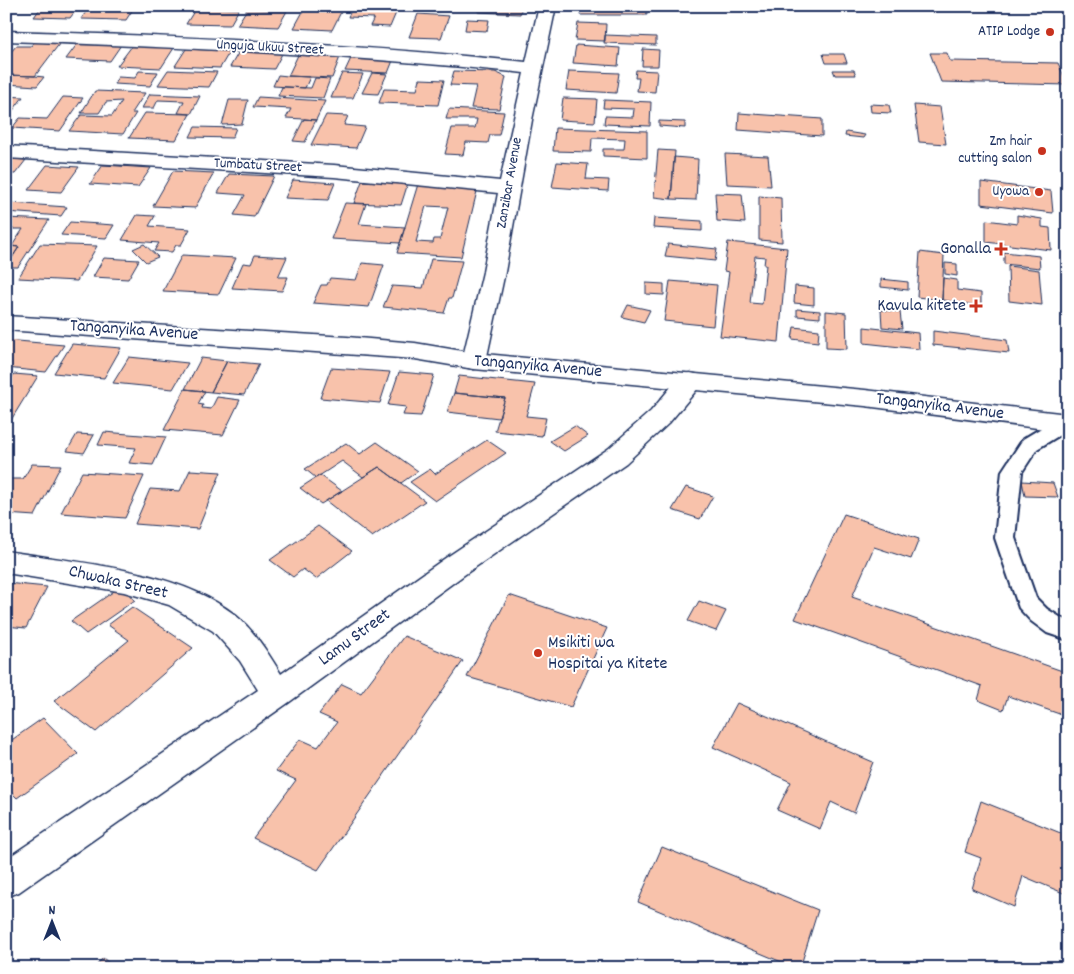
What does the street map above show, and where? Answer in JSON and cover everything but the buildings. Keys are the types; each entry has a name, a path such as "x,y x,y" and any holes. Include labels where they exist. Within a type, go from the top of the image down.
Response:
{"street":[{"name":"Zanzibar Avenue","path":"474,361 494,272 508,188 532,68 548,6"},
{"name":"Unguja Ukuu Street","path":"6,36 249,46 456,60 532,68"},
{"name":"Tumbatu Street","path":"6,152 334,171 508,188"},
{"name":"Tanganyika Avenue","path":"6,323 415,351 474,361 874,399 1067,421"},
{"name":"Lamu Street","path":"6,880 277,694 454,566 616,456 660,417 690,381"},
{"name":"Chwaka Street","path":"6,562 124,580 178,596 224,623 251,652 277,694"}],"lane":[{"path":"1067,421 1030,444 1012,471 1005,538 1027,602 1039,615 1055,627 1068,631"}],"place":[{"name":"ATIP Lodge","path":"1050,32"},
{"name":"Zm hair cutting salon","path":"1042,151"},
{"name":"Uyowa","path":"1039,192"},
{"name":"Gonalla","path":"1001,249"},
{"name":"Kavula kitete","path":"976,306"},
{"name":"Msikiti wa Hospitai ya Kitete","path":"538,653"}]}
